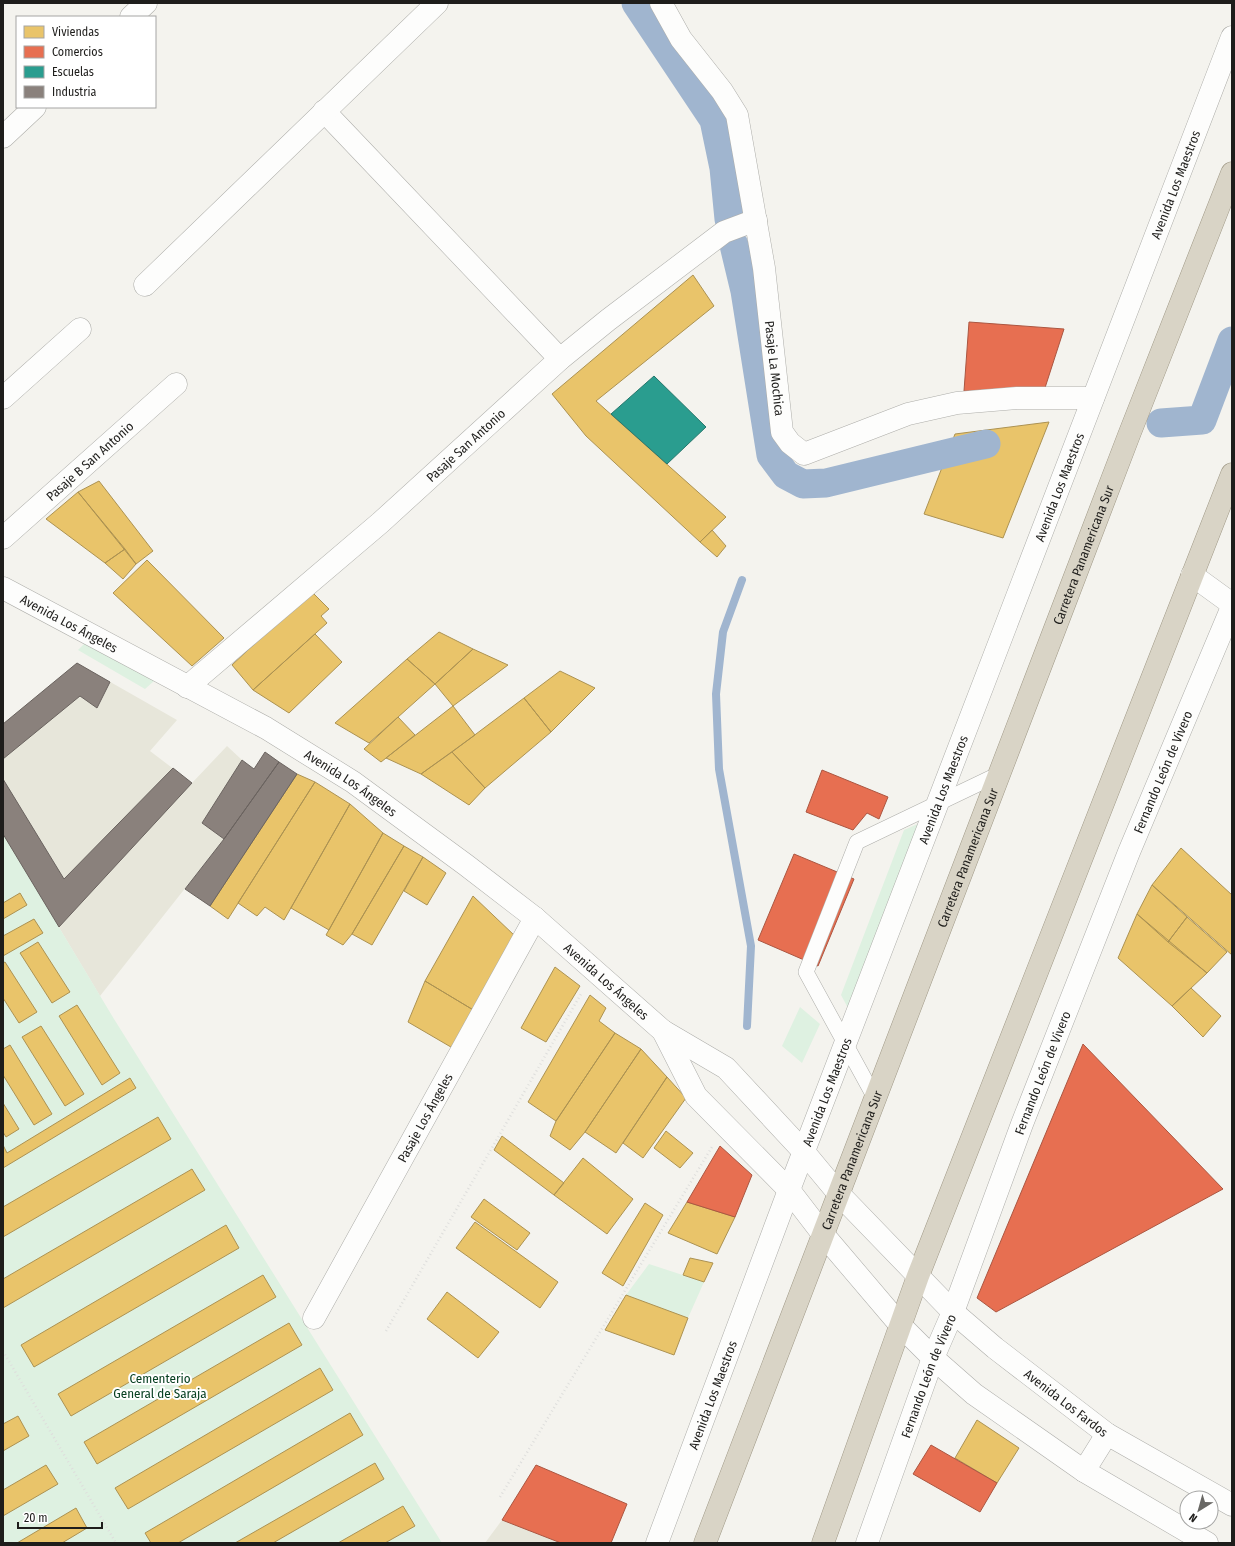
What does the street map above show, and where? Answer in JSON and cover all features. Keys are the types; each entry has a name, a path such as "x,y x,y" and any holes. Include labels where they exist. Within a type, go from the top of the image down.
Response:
{"highway":[{"name":"Carretera Panamericana Sur","path":"705,1543 822,1233 1128,435 1232,173"},
{"path":"823,1543 918,1276 1232,474"}],"street":[{"path":"132,16 146,3"},
{"path":"144,285 437,3"},
{"name":"Pasaje La Mochica","path":"661,3 681,39 722,91 737,115 764,268 782,432 790,443 804,454 908,414 957,403 1016,398 1093,398"},
{"name":"Avenida Los Maestros","path":"657,1543 789,1190 1232,37"},
{"path":"3,137 34,108"},
{"path":"324,111 560,359"},
{"name":"Pasaje San Antonio","path":"187,687 380,523 560,359 608,320 724,232 756,220"},
{"path":"3,398 80,329"},
{"name":"Pasaje B San Antonio","path":"3,538 176,384"},
{"path":"1192,575 1232,604"},
{"name":"Avenida Los Ángeles","path":"5,592 266,728 353,782 535,918 663,1030 726,1068 804,1152 838,1192 918,1276"},
{"name":"Fernando León de Vivero","path":"867,1543 933,1358 953,1312 1022,1124 1130,852 1232,607"},
{"name":"Pasaje Los Ángeles","path":"314,1318 535,918"},
{"name":"Avenida Los Ángeles","path":"663,1030 696,1096 789,1190 822,1233 901,1326"},
{"name":"Avenida Los Fardos","path":"918,1276 953,1312 995,1348 1107,1434 1232,1505"},
{"path":"901,1326 933,1358 974,1394 1084,1471 1207,1543"},
{"path":"1084,1471 1107,1434"}],"lane":[{"path":"875,1098 806,972 856,842 999,774"}],"path":[{"path":"386,1331 571,1011"},
{"path":"500,1497 724,1126"},
{"path":"3,1351 116,1543"}],"shaded area":[{"path":"77,663 177,720 150,751 192,783 227,746 242,760 202,823 224,839 100,996 3,834 3,724"},
{"path":"502,1520 561,1543 485,1543"}],"green space":[{"path":"86,642 154,681 145,689 78,650"},
{"path":"920,823 848,1008 841,995 904,830"},
{"name":"Cementerio General de Saraja","path":"3,834 114,1019 442,1543 3,1543"},
{"path":"800,1007 820,1024 802,1063 782,1046"},
{"path":"649,1264 704,1282 688,1318 626,1295"}],"building: Viviendas":[{"path":"693,275 714,306 596,401 726,517 700,542 586,436 552,394"},
{"path":"1049,422 1003,538 924,514 955,434"},
{"path":"99,481 153,551 136,564 78,492"},
{"path":"78,492 125,549 105,563 46,519"},
{"path":"712,530 726,546 717,557 700,542"},
{"path":"125,549 136,564 123,579 105,563"},
{"path":"147,560 224,638 192,666 113,593"},
{"path":"311,591 329,609 321,616 327,623 253,690 232,665"},
{"path":"439,632 473,649 435,684 407,659"},
{"path":"315,634 342,662 289,713 253,690"},
{"path":"473,649 508,665 453,706 435,684"},
{"path":"407,659 435,684 369,743 335,723"},
{"path":"560,671 595,688 551,732 524,698"},
{"path":"524,698 551,732 485,788 452,752"},
{"path":"453,706 475,735 421,774 386,758"},
{"path":"398,717 415,735 381,762 364,749"},
{"path":"452,752 485,788 469,805 421,774"},
{"path":"297,774 315,782 228,919 210,906"},
{"path":"315,782 350,804 284,920 265,907 257,916 238,903"},
{"path":"350,804 383,833 329,930 291,908"},
{"path":"383,833 404,846 352,934 343,945 326,935"},
{"path":"404,846 423,857 372,945 352,934"},
{"path":"1181,848 1232,895 1232,955 1152,885"},
{"path":"423,857 446,873 427,905 404,891"},
{"path":"1152,885 1187,917 1168,942 1137,914"},
{"path":"20,893 27,905 3,919 3,903"},
{"path":"473,896 515,936 475,1011 425,981"},
{"path":"1137,914 1207,973 1172,1006 1118,958"},
{"path":"1187,917 1227,952 1207,973 1168,942"},
{"path":"34,919 43,933 3,956 3,936"},
{"path":"38,942 70,992 52,1003 20,953"},
{"path":"5,962 37,1012 19,1023 3,998 3,963"},
{"path":"555,967 580,986 546,1042 521,1028"},
{"path":"425,981 475,1011 456,1050 408,1022"},
{"path":"1191,988 1221,1016 1203,1037 1172,1006"},
{"path":"590,995 606,1008 599,1021 615,1033 556,1121 528,1102"},
{"path":"77,1005 120,1073 102,1085 59,1016"},
{"path":"41,1026 84,1094 65,1106 22,1037"},
{"path":"615,1033 641,1049 585,1132 570,1150 550,1136 556,1121"},
{"path":"10,1045 52,1114 34,1125 3,1075 3,1049"},
{"path":"641,1049 667,1077 616,1153 585,1132"},
{"path":"667,1077 686,1098 643,1158 623,1143"},
{"path":"130,1078 136,1088 3,1168 3,1145 7,1153"},
{"path":"3,1103 19,1129 6,1137 3,1132"},
{"path":"158,1117 171,1139 3,1237 3,1207"},
{"path":"666,1131 693,1153 680,1168 654,1148"},
{"path":"502,1136 564,1183 554,1195 494,1150"},
{"path":"583,1158 633,1199 607,1234 554,1195"},
{"path":"192,1169 205,1190 3,1308 3,1279"},
{"path":"484,1199 530,1233 517,1250 471,1217"},
{"path":"687,1202 735,1217 717,1254 668,1233"},
{"path":"645,1203 663,1215 623,1286 602,1273"},
{"path":"475,1222 558,1282 540,1308 456,1248"},
{"path":"226,1225 239,1248 34,1367 21,1345"},
{"path":"690,1258 713,1263 704,1282 683,1275"},
{"path":"263,1275 276,1297 71,1416 58,1394"},
{"path":"447,1292 499,1332 478,1358 427,1319"},
{"path":"626,1295 688,1318 674,1355 605,1330"},
{"path":"289,1323 302,1345 97,1464 84,1442"},
{"path":"320,1368 333,1390 128,1509 115,1488"},
{"path":"350,1413 363,1435 178,1543 151,1543 145,1533"},
{"path":"18,1416 29,1436 3,1451 3,1424"},
{"path":"977,1420 1019,1448 997,1483 955,1458"},
{"path":"375,1463 384,1479 273,1543 235,1543"},
{"path":"46,1465 58,1484 3,1516 3,1490"},
{"path":"403,1506 415,1526 385,1543 338,1543"},
{"path":"76,1508 87,1528 62,1543 17,1543"}],"building: Comercios":[{"path":"969,322 1064,329 1043,394 964,391"},
{"path":"822,770 888,797 879,819 867,813 853,830 806,812"},
{"path":"794,854 854,879 818,966 758,940"},
{"path":"1083,1044 1223,1189 996,1312 977,1298"},
{"path":"720,1146 752,1175 735,1217 687,1202"},
{"path":"931,1445 997,1483 980,1512 913,1474"},
{"path":"536,1465 627,1504 611,1543 561,1543 502,1520"}],"building: Escuelas":[{"path":"654,376 706,427 667,464 611,414"}],"building: Industria":[{"path":"77,663 110,682 97,708 80,696 3,759 3,724"},
{"path":"265,752 279,762 224,839 202,823 242,760 254,769"},
{"path":"279,762 297,774 210,906 185,889 224,839"},
{"path":"173,768 192,783 59,927 3,834 3,779 64,879"}],"waterway":[{"path":"636,3 714,120 724,168 729,219"},
{"path":"734,245 745,291 771,455 786,475 803,484 826,483 986,444"},
{"path":"1161,423 1202,420 1232,341"},
{"path":"742,580 723,632 716,694 719,769 751,946 747,1026"}]}
